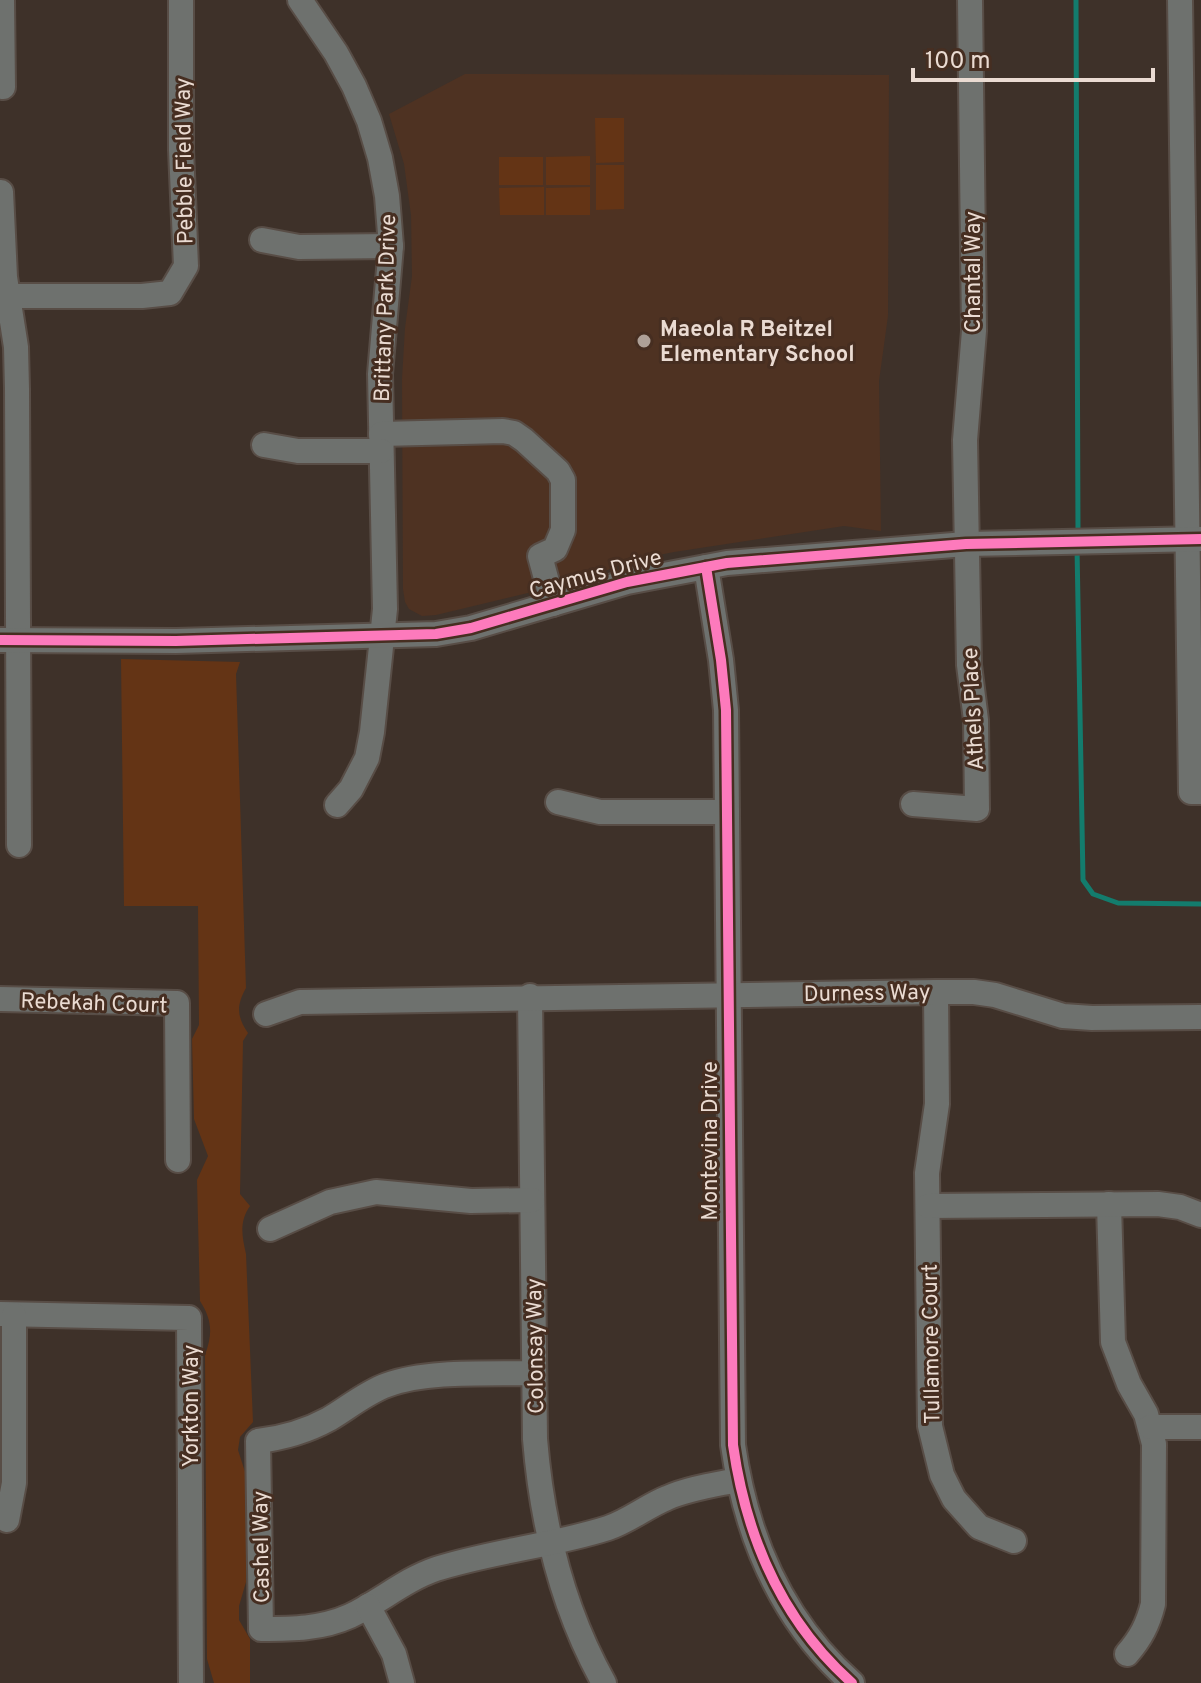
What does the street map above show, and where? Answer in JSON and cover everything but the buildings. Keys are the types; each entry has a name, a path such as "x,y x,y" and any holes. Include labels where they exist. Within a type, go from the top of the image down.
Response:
{"street":[{"path":"2,0 3,87"},
{"name":"Pebble Field Way","path":"4,296 142,296 170,293 186,266 181,150 181,0"},
{"name":"Brittany Park Drive","path":"300,0 336,53 369,121 387,196 391,246 381,340 385,609 367,758 351,789 337,805"},
{"name":"Chantal Way","path":"966,544 965,418 974,331 970,0"},
{"path":"1180,0 1191,131 1194,539 1191,792 1201,792"},
{"path":"1,192 4,296 16,347 9,640 19,845"},
{"path":"262,240 299,247 391,246"},
{"path":"264,445 298,451 493,431 514,433 558,471 564,489 563,530 555,549 540,556 553,604"},
{"name":"Caymus Drive","path":"9,640 176,641 436,634 471,628 627,582 706,567 966,544 1194,539"},
{"name":"Athels Place","path":"913,804 977,809 976,720 969,665 966,544"},
{"name":"Montevina Drive","path":"706,567 715,612 726,710 732,1413 738,1480 757,1546 773,1581 816,1646 852,1683"},
{"path":"558,802 600,812 727,812"},
{"name":"Durness Way","path":"266,1014 300,1002 936,992 995,995 1063,1016 1201,1017"},
{"name":"Tullamore Court","path":"936,992 937,1104 928,1157 930,1426 942,1475 965,1514 995,1536 1014,1541"},
{"name":"Colonsay Way","path":"530,996 538,1477 549,1541 580,1634 604,1683"},
{"name":"Rebekah Court","path":"0,999 177,1003 178,1160"},
{"path":"270,1229 330,1202 376,1192 471,1201 532,1200"},
{"path":"1109,1204 1113,1342 1119,1362 1150,1427 1154,1444 1153,1604 1148,1624 1127,1654"},
{"path":"928,1206 1158,1204 1180,1207 1201,1215"},
{"path":"7,1314 14,1483 7,1520"},
{"name":"Yorkton Way","path":"7,1314 189,1318 191,1683"},
{"name":"Cashel Way","path":"534,1373 426,1377 389,1384 300,1432 258,1441 261,1629 299,1629 327,1624 436,1569 611,1526 690,1489 738,1480"},
{"path":"1150,1427 1201,1427"},
{"path":"368,1606 389,1643 402,1683"}],"shaded area":[{"name":"Maeola R Beitzel Elementary School","path":"465,74 889,75 888,316 879,381 881,531 844,526 674,552 629,561 586,579 436,615 422,616 409,609 403,589 402,379 412,276 411,215 404,164 389,114"},
{"path":"595,118 624,118 624,162 596,163"},
{"path":"590,156 590,185 546,185 546,157"},
{"path":"499,157 543,157 543,185 499,185"},
{"path":"596,165 624,165 624,209 596,210"},
{"path":"544,187 544,215 500,215 499,188"},
{"path":"590,187 590,215 546,215 546,188"},
{"path":"121,659 240,662 236,674 246,988 239,1011 248,1033 243,1041 240,1194 250,1206 242,1229 246,1254 253,1422 240,1437 238,1450 246,1475 246,1582 239,1606 239,1620 250,1639 250,1683 214,1683 207,1659 205,1355 210,1327 200,1301 197,1180 208,1156 194,1119 192,1039 199,1025 198,906 124,906"}],"waterway":[{"path":"1076,0 1078,534"},
{"path":"1077,548 1083,880 1093,894 1118,903 1201,904"}],"cycle path":[{"path":"0,640 176,641 436,634 471,628 627,582 727,563 966,544 1201,539"},
{"path":"706,567 726,710 733,1445 747,1512 771,1575 806,1632 827,1659 852,1683"}],"place":[{"name":"Maeola R Beitzel Elementary School","path":"644,341"}]}
